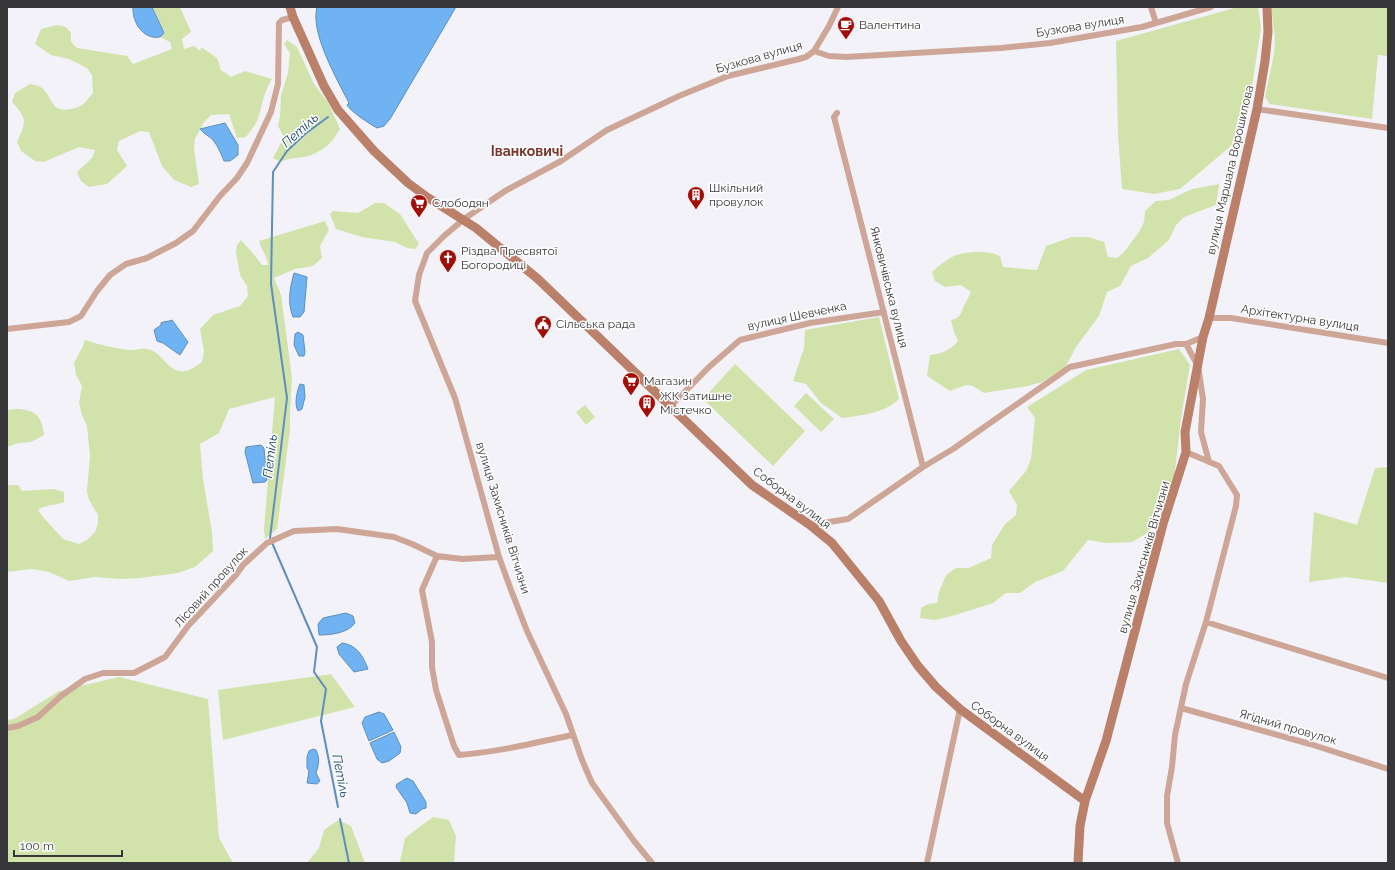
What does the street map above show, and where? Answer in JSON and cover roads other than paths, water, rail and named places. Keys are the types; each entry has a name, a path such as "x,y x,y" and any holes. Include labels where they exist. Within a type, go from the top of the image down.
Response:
{"street":[{"name":"Соборна вулиця","path":"290,7 324,86 338,110 374,151 408,183 427,197 464,219 538,279 752,485 810,525 832,543 879,601 901,641 918,666 936,687 960,709 1085,801"},
{"path":"814,51 838,7"},
{"path":"1151,7 1156,23"},
{"name":"Бузкова вулиця","path":"464,219 505,192 561,161 607,130 679,96 728,76 799,59 814,51 829,56 846,57 1001,48 1050,43 1142,27 1211,7"},
{"name":"вулиця Маршала Ворошилова","path":"1186,452 1185,432 1203,337 1209,318 1256,109 1265,61 1268,32 1267,7"},
{"path":"7,329 69,322 81,316 110,275 126,264 147,258 176,243 193,231 220,196 237,178 247,163 271,112 278,84 279,23 282,20 293,16"},
{"path":"1256,109 1388,128"},
{"name":"Янковичівська вулиця","path":"837,113 834,117 923,467"},
{"name":"вулиця Захисників Вітчизни","path":"464,219 427,253 419,274 415,301 455,398 499,557 524,624 566,714 572,734 592,783 652,863"},
{"name":"вулиця Шевченка","path":"670,407 709,367 740,340 810,323 884,312"},
{"name":"Архітектурна вулиця","path":"1209,318 1231,318 1388,343"},
{"path":"810,525 848,519 923,467 953,449 1070,367 1176,344 1186,344 1203,337"},
{"path":"1186,344 1198,366 1203,399 1201,432 1209,462"},
{"path":"1178,863 1167,823 1167,796 1175,735 1186,684 1206,622 1236,506 1237,495 1219,466 1186,452"},
{"name":"вулиця Захисників Вітчизни","path":"1078,863 1080,826 1085,801 1106,741 1163,524 1186,452"},
{"name":"Лісовий провулок","path":"7,728 18,726 38,717 61,696 85,679 103,674 134,673 165,657 188,626 236,575 243,565 267,543 294,531 337,529 394,537 437,556 462,559 499,557"},
{"path":"437,556 422,590 432,642 432,667 436,690 454,746 459,755 482,753 572,734"},
{"path":"1206,622 1388,678"},
{"name":"Ягідний провулок","path":"1181,708 1310,744 1388,769"},
{"path":"927,863 960,709"}],"water":[{"path":"133,7 152,7 164,33 160,37 154,37 148,36 144,33 134,18"},
{"path":"317,7 456,7 390,119 384,126 377,128 365,121 347,105 349,103 326,56 317,30"},
{"path":"225,123 238,145 238,155 230,161 224,161 215,142 200,129"},
{"path":"294,273 307,277 304,312 300,317 293,317 290,306 290,290"},
{"path":"172,320 188,342 180,355 163,343 157,341 154,330 161,325 161,323"},
{"path":"298,332 303,335 304,356 299,356 294,345 295,334"},
{"path":"300,384 304,385 305,397 302,409 298,411 296,401"},
{"path":"261,445 264,448 267,480 265,482 253,483 245,452 246,447"},
{"path":"346,613 353,616 355,623 352,626 339,633 319,635 318,624 323,618"},
{"path":"342,643 352,646 359,652 368,669 354,672 339,654 337,647"},
{"path":"379,712 384,714 393,730 369,741 362,723 365,717"},
{"path":"394,732 401,747 400,753 389,761 382,763 377,759 370,743"},
{"path":"313,749 316,750 319,758 316,773 320,781 317,784 307,783 309,771 307,768 307,757 309,751"},
{"path":"407,778 413,781 426,802 426,808 422,809 416,814 410,813 407,803 396,787 397,784"}],"waterway":[{"name":"Петіль","path":"328,117 305,134 287,151 273,172 271,284 287,398 270,538 317,647 314,672 326,689 321,721 338,807"},
{"name":"Петіль","path":"340,819 349,863"}],"place":[{"name":"Валентина","path":"846,40"},
{"name":"Шкільний провулок","path":"696,210"},
{"name":"Слободян","path":"419,218"},
{"name":"Різдва Пресвятої Богородиці","path":"448,273"},
{"name":"Cільська рада","path":"543,339"},
{"name":"Магазин","path":"631,396"},
{"name":"ЖК Затишне Містечко","path":"647,418"}],"district":[{"name":"Іванковичі","path":"527,151"}]}
